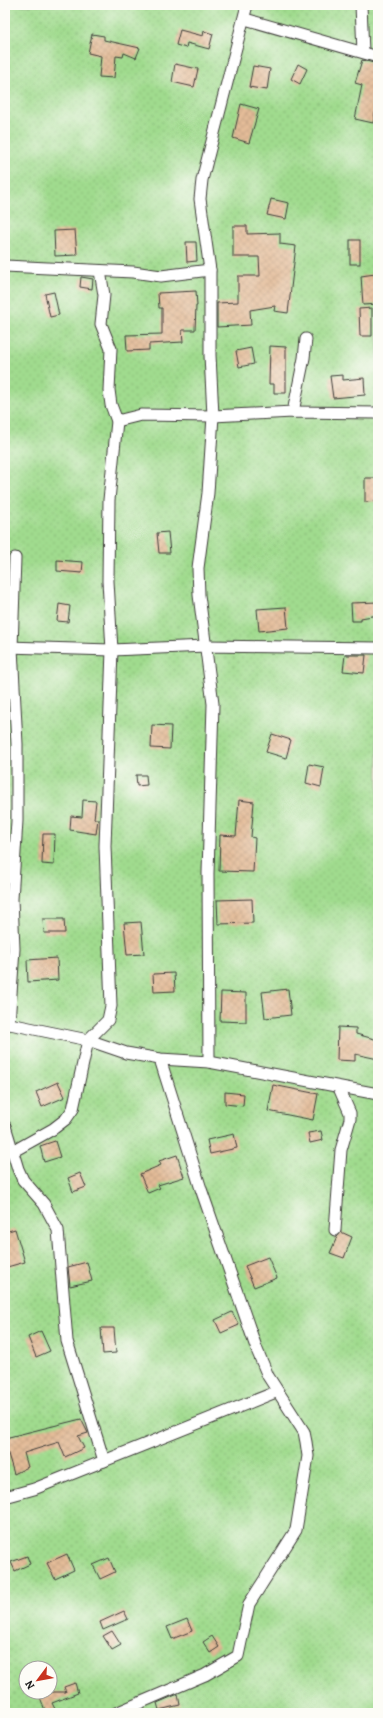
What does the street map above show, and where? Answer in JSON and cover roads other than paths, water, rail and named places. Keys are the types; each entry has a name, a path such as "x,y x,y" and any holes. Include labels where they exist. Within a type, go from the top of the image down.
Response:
{"street":[{"path":"209,1062 208,873 213,704 199,595 198,568 208,494 213,416 210,355 210,270 200,199 202,180 247,5"},
{"path":"361,5 363,52"},
{"path":"244,19 378,57"},
{"path":"5,266 162,276 210,270"},
{"path":"12,1152 54,1129 66,1119 73,1109 88,1040 108,1020 111,1006 105,846 112,650 108,581 109,500 117,421 111,405 109,390 111,349 101,324 104,295 100,271"},
{"path":"293,412 304,358 306,339"},
{"path":"117,421 141,415 213,416 293,412 378,413"},
{"path":"15,558 8,648 16,744 18,821 12,899 13,978 7,1024 88,1040 126,1053 160,1059 209,1062 339,1088 378,1094"},
{"path":"8,648 112,650 206,646 378,648"},
{"path":"116,1713 205,1676 238,1656 248,1604 296,1530 308,1456 304,1432 276,1392 252,1335 201,1190 160,1059"},
{"path":"335,1230 340,1150 350,1112 339,1088"},
{"path":"5,1126 12,1152 23,1180 44,1204 58,1230 67,1341 104,1461"},
{"path":"5,1497 34,1489 276,1392"}]}
